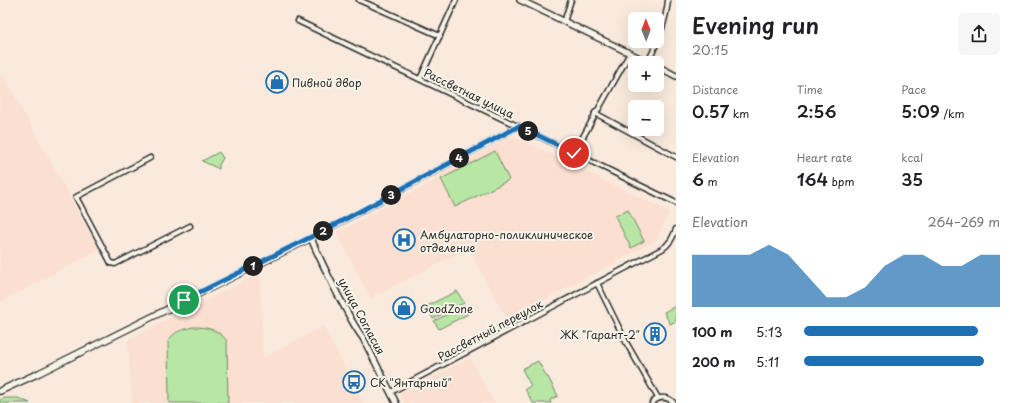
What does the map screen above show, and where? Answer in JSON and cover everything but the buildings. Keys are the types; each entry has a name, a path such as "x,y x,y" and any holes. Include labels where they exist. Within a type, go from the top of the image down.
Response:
{"main road":[{"path":"0,391 311,238"}],"street":[{"path":"359,0 440,36"},
{"path":"420,79 456,0"},
{"path":"520,0 636,56"},
{"path":"564,22 570,0"},
{"path":"652,56 663,26 668,0"},
{"name":"Рассветная улица","path":"298,21 519,126 676,203"},
{"path":"574,153 595,113 630,53"},
{"path":"664,70 676,76"},
{"path":"595,113 676,157"},
{"path":"311,238 519,126"},
{"path":"150,158 76,197 111,262 115,264 190,226"},
{"name":"Рассветный переулок","path":"391,392 662,249 672,238 676,229"},
{"name":"улица Согласия","path":"311,238 319,258 357,331 363,338 396,403"},
{"path":"597,284 627,344 658,398"},
{"path":"652,403 658,398 666,398 675,403"}],"shaded area":[{"path":"3,75 99,250 0,302 0,76"},
{"path":"513,136 669,212 656,240 507,320 470,251 467,249 371,298 337,233 435,180 434,177"},
{"path":"260,273 263,358 323,326 364,403 132,403 128,340"},
{"path":"470,358 494,403 404,403 400,394"}],"green space":[{"path":"495,151 509,180 455,207 441,179"},
{"path":"219,152 223,158 219,165 219,169 202,161"},
{"path":"628,210 644,241 631,248 615,216"},
{"path":"457,291 464,303 433,319 427,306"},
{"path":"464,306 468,314 439,329 434,321"},
{"path":"676,306 676,321 670,324 664,312"},
{"path":"193,327 216,331 227,341 228,403 169,403 168,341 179,331"},
{"path":"538,361 558,396 550,400 551,403 533,403 525,389 531,386 522,369"},
{"path":"5,398 18,398 30,403 0,403 0,400"}],"place":[{"name":"Пивной двор","path":"277,82"},
{"name":"Амбулаторно-поликлиническое отделение","path":"404,240"},
{"name":"GoodZone","path":"404,308"},
{"name":"ЖК \"Гарант-2\"","path":"655,334"},
{"name":"СК \"Янтарный\"","path":"354,382"}],"route":[{"path":"184,300 323,231 519,126 574,153"}]}
